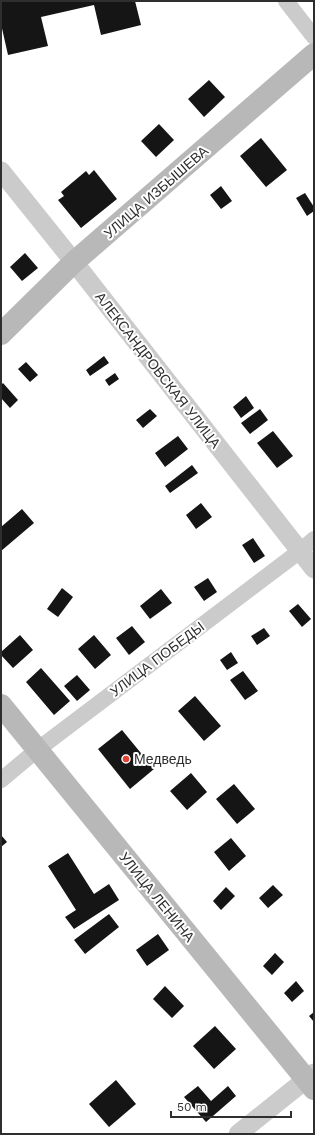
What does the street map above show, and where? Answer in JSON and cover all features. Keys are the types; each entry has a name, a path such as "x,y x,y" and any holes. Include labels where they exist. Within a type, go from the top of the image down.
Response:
{"main road":[{"name":"УЛИЦА ИЗБЫШЕВА","path":"1,334 74,262 314,54"},
{"name":"УЛИЦА ЛЕНИНА","path":"1,705 311,1081"}],"street":[{"path":"286,1 314,37"},
{"name":"АЛЕКСАНДРОВСКАЯ УЛИЦА","path":"1,171 307,545 314,569"},
{"name":"УЛИЦА ПОБЕДЫ","path":"1,780 37,750 307,545"},
{"path":"238,1134 311,1081"}],"building":[{"path":"1,1 135,1 141,25 101,35 94,5 41,17 48,46 8,55 1,24"},
{"path":"209,80 225,97 204,117 188,99"},
{"path":"159,124 174,140 156,157 141,141"},
{"path":"261,138 287,170 266,187 240,156"},
{"path":"94,170 117,199 81,228 58,200 64,196 61,192 86,171 89,175"},
{"path":"221,186 232,201 221,209 210,195"},
{"path":"305,193 314,207 314,211 307,216 296,198"},
{"path":"25,253 38,268 22,281 10,267"},
{"path":"104,356 109,363 90,376 86,370"},
{"path":"26,362 38,375 30,382 18,369"},
{"path":"115,373 119,379 109,386 105,380"},
{"path":"3,383 18,400 10,408 1,398 1,385"},
{"path":"246,396 254,408 241,418 233,407"},
{"path":"150,409 157,416 143,428 136,420"},
{"path":"260,409 268,420 250,434 241,423"},
{"path":"273,431 293,456 277,468 257,443"},
{"path":"178,436 188,449 165,467 155,453"},
{"path":"192,465 198,473 170,493 165,486"},
{"path":"201,503 212,517 196,529 186,515"},
{"path":"22,509 34,523 1,551 1,527"},
{"path":"253,538 265,556 254,563 242,545"},
{"path":"208,578 217,592 204,601 194,587"},
{"path":"62,588 73,597 58,617 47,609"},
{"path":"161,589 172,603 150,619 140,606"},
{"path":"298,604 311,619 302,627 289,611"},
{"path":"132,626 145,642 129,655 116,638"},
{"path":"264,628 270,636 257,645 251,636"},
{"path":"20,635 33,650 13,668 1,655 1,652"},
{"path":"94,635 111,655 95,669 78,649"},
{"path":"231,652 238,663 227,670 220,660"},
{"path":"41,668 70,701 54,715 26,682"},
{"path":"243,671 258,691 245,700 230,680"},
{"path":"77,675 90,690 77,701 64,686"},
{"path":"195,696 221,726 204,741 178,711"},
{"name":"Медведь","path":"122,730 154,769 130,789 98,749"},
{"path":"191,773 207,792 187,810 170,791"},
{"path":"234,784 255,809 237,824 216,799"},
{"path":"1,835 7,842 1,847"},
{"path":"231,838 246,856 229,871 214,852"},
{"path":"68,853 94,894 109,884 119,900 74,929 65,917 76,910 48,866"},
{"path":"273,885 283,895 268,908 259,898"},
{"path":"226,887 235,896 221,910 213,901"},
{"path":"109,914 119,927 85,954 74,940"},
{"path":"158,934 169,950 147,966 136,950"},
{"path":"275,953 284,962 272,975 263,966"},
{"path":"296,981 304,991 292,1002 284,993"},
{"path":"165,986 184,1006 172,1018 153,999"},
{"path":"314,1012 314,1022 309,1016"},
{"path":"215,1026 236,1049 214,1069 193,1046"},
{"path":"116,1080 136,1104 109,1127 89,1104"},
{"path":"198,1086 211,1101 228,1086 236,1096 206,1122 184,1097"}],"place":[{"name":"Медведь","path":"126,759"}]}
